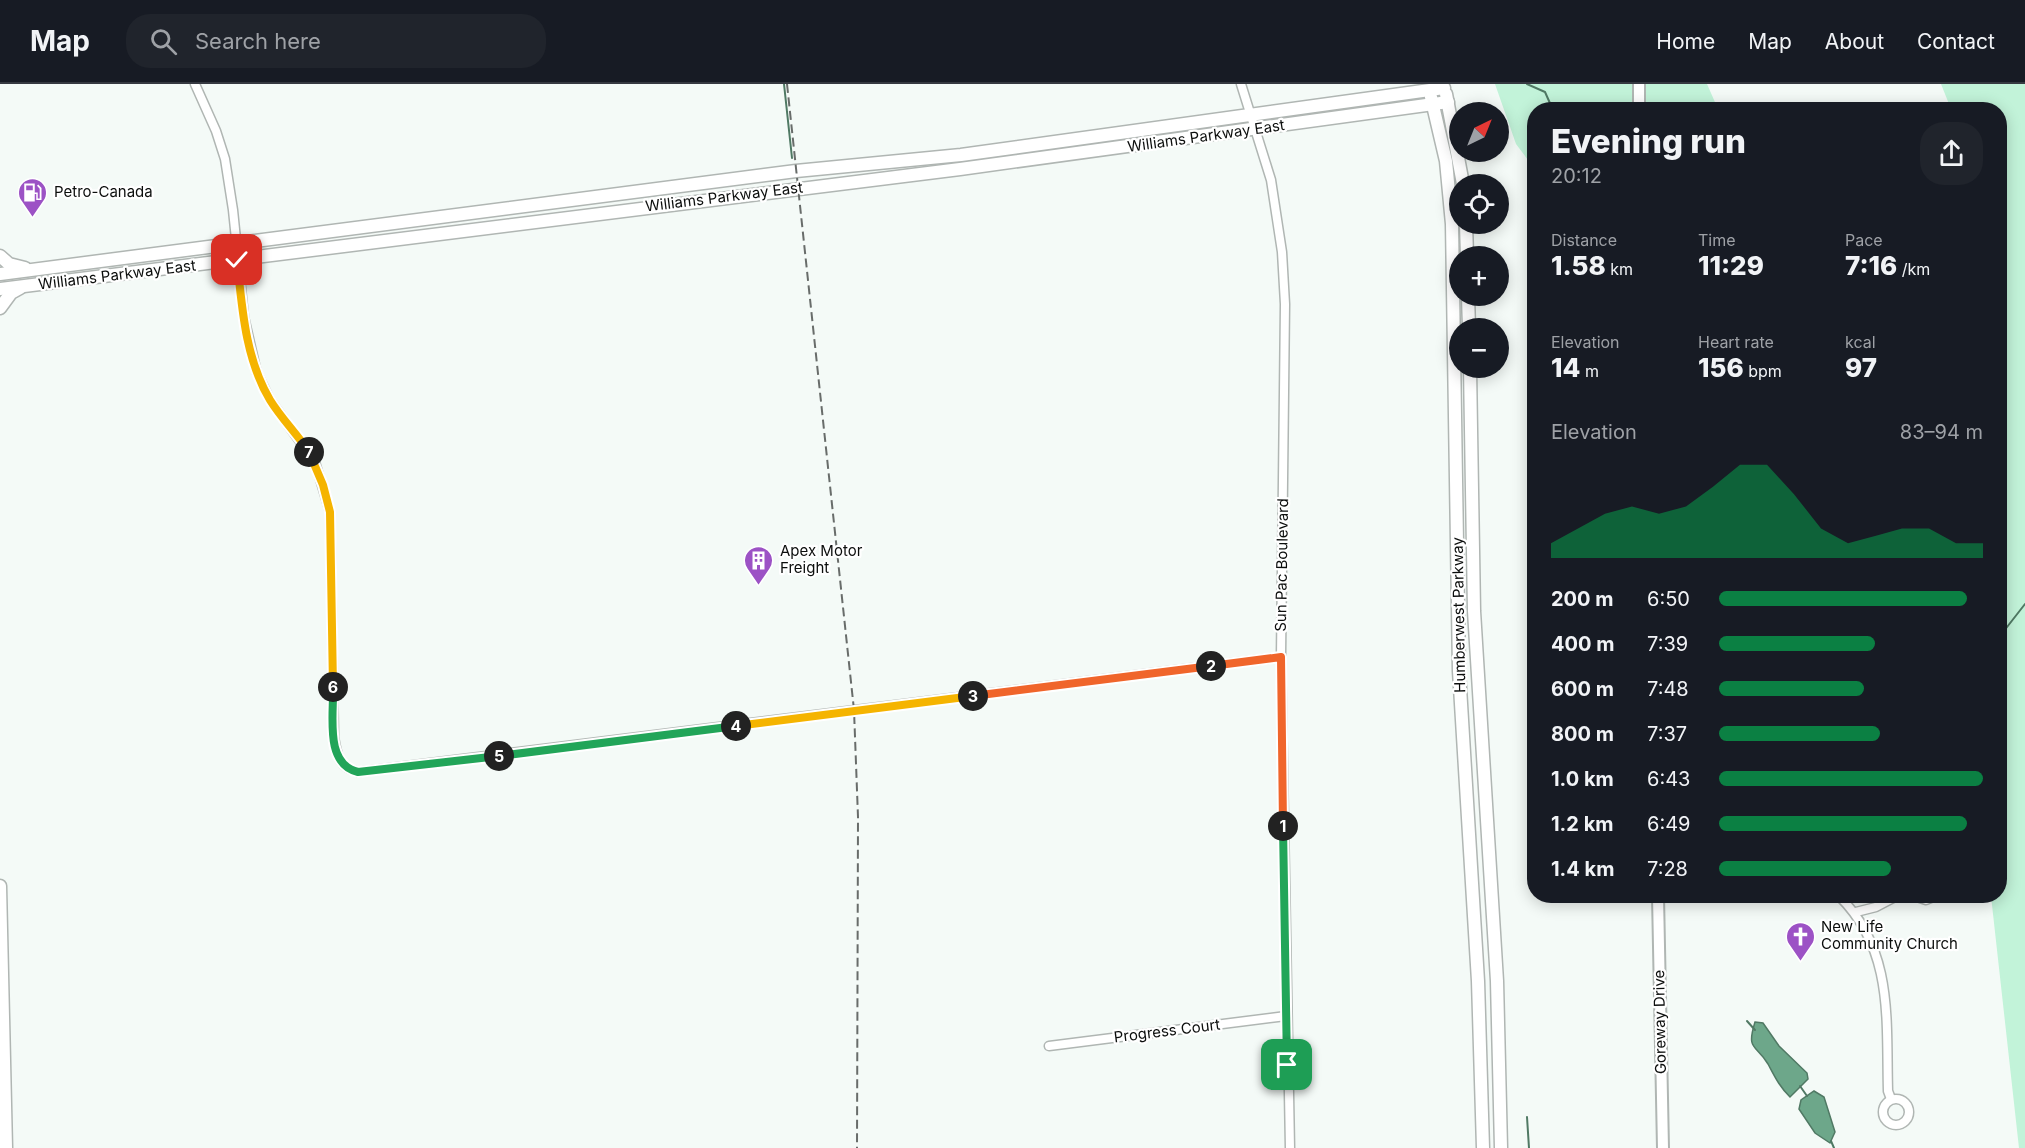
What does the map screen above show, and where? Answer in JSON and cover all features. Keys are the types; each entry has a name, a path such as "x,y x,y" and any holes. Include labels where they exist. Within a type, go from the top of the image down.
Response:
{"main road":[{"name":"Williams Parkway East","path":"0,274 796,171 961,155 1444,86"},
{"path":"1444,86 1461,174"},
{"name":"Humberwest Parkway","path":"1429,87 1446,161 1452,224 1459,670 1478,981 1483,1148"},
{"name":"Williams Parkway East","path":"0,290 1255,129 1448,102"},
{"path":"0,256 9,264 32,270"},
{"path":"0,308 11,293 24,286"},
{"name":"Humberwest Parkway","path":"1470,378 1474,611 1497,981 1501,1148"},
{"path":"0,886 6,1148"}],"street":[{"path":"195,84 216,131 225,159 233,210 244,317 257,373 270,400 315,462 330,512 334,737 337,755 349,770 358,772 519,753 1281,657"},
{"name":"Sun Pac Boulevard","path":"1241,84 1271,180 1277,214 1285,304 1281,657 1290,1148"},
{"path":"1639,84 1639,102"},
{"name":"Goreway Drive","path":"1658,903 1663,1148"},
{"path":"1846,903 1856,912 1872,943 1884,981 1888,1091 1891,1099"},
{"path":"1856,912 1876,908 1885,903"},
{"name":"Progress Court","path":"1049,1046 1286,1016"}],"shaded area":[{"path":"1495,84 1707,84 1715,102 1527,102 1527,159 1516,144 1509,124 1509,102 1501,102"},
{"path":"1941,84 2025,84 2025,1148 2019,1148 1992,903 2007,903 2007,102 1948,102"},
{"path":"1755,1022 1763,1023 1779,1046 1807,1073 1808,1079 1790,1097 1752,1043"},
{"path":"1814,1091 1824,1097 1835,1132 1830,1143 1815,1133 1799,1109 1801,1100"}],"waterway":[{"path":"784,84 792,158"},
{"path":"1527,84 1545,92 1549,102"},
{"path":"2007,627 2025,604"},
{"path":"1747,1021 1755,1030"},
{"path":"1800,1086 1807,1096"},
{"path":"1527,1117 1529,1148"},
{"path":"1831,1141 1834,1148"}],"railway":[{"path":"787,84 854,710 858,817 857,1148"}],"place":[{"name":"Petro-Canada","path":"33,218"},
{"name":"Apex Motor Freight","path":"759,586"},
{"name":"New Life Community Church","path":"1800,962"}],"route":[{"path":"237,260 244,317 257,373 270,400 315,462 330,512 334,737 337,755 342,765 358,772 1281,657 1287,1065"}]}
